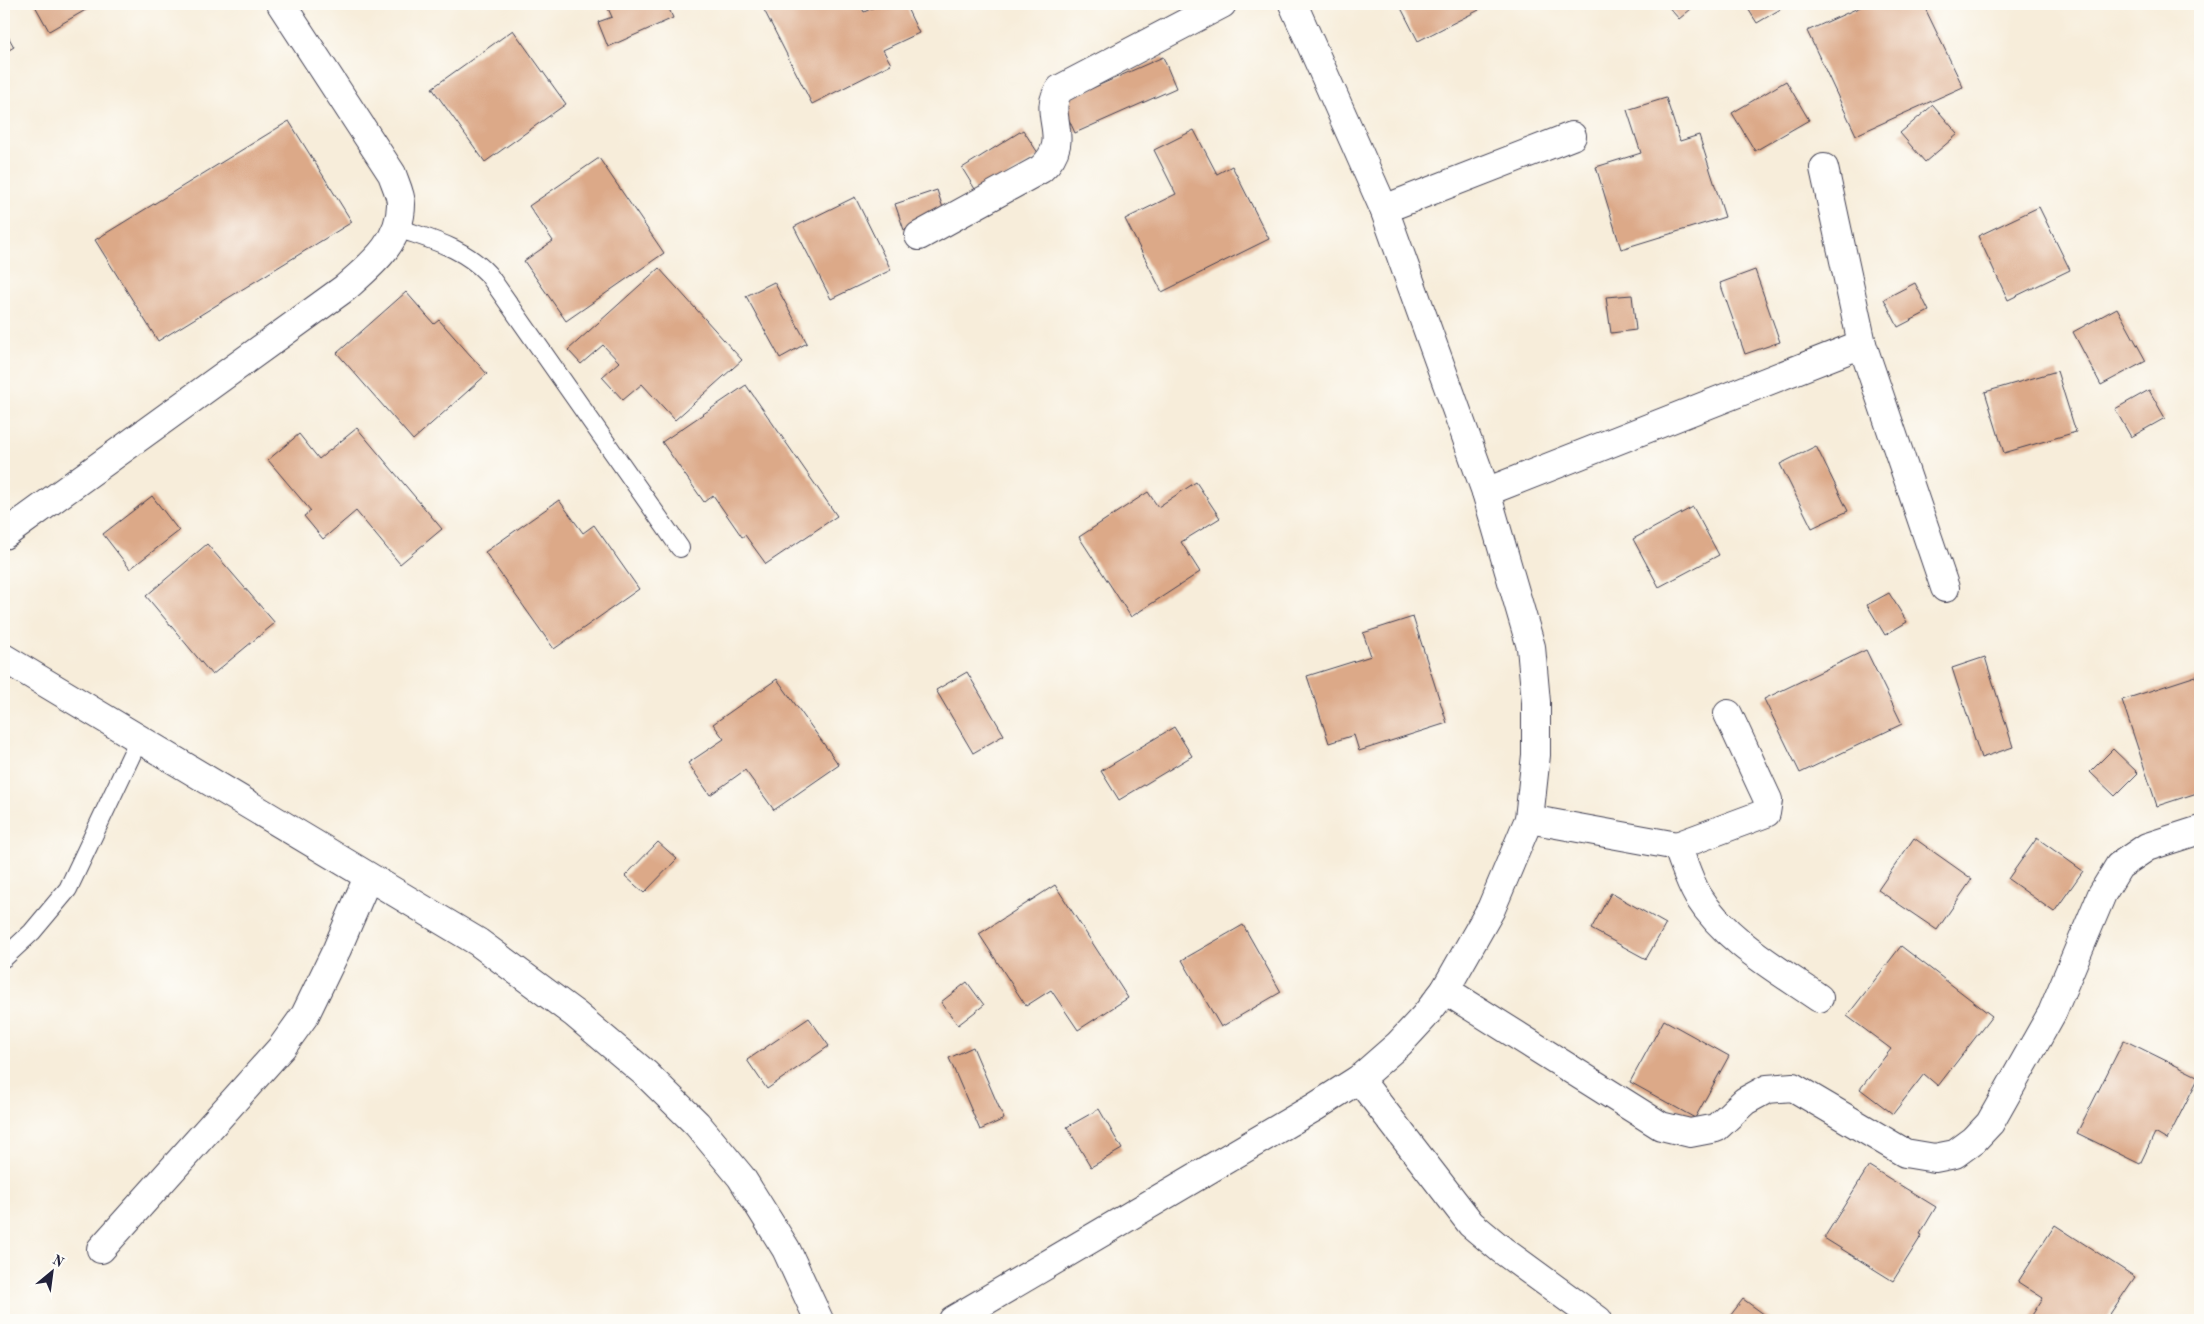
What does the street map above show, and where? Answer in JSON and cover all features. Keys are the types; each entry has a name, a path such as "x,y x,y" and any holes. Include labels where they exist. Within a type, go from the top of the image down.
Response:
{"street":[{"path":"4,536 345,288 382,256 398,228 401,203 392,174 280,4"},
{"path":"919,236 1041,170 1055,153 1058,144 1054,100 1060,89 1222,4"},
{"path":"953,1320 1257,1142 1358,1079 1399,1044 1445,990 1492,909 1530,819 1536,755 1536,702 1531,646 1486,492 1384,209 1293,4"},
{"path":"1384,209 1572,136"},
{"path":"1824,168 1862,344 1945,588"},
{"path":"1486,492 1862,344"},
{"path":"4,658 478,942 526,976 653,1080 697,1124 741,1177 786,1249 818,1320"},
{"path":"1530,819 1677,846 1766,813 1768,800 1728,714"},
{"path":"1445,990 1661,1126 1690,1133 1716,1128 1745,1101 1768,1090 1793,1087 1905,1153 1935,1158 1955,1154 1974,1140 1990,1123 2052,1013 2102,894 2119,866 2147,847 2200,830"},
{"path":"1677,846 1698,895 1714,919 1743,945 1819,998"},
{"path":"101,1249 282,1047 299,1023 337,949 368,877"},
{"path":"1358,1079 1471,1224 1502,1250 1598,1320"}],"lane":[{"path":"398,228 456,248 476,260 488,274 680,548"},
{"path":"4,958 32,932 68,889 139,739"}],"building":[{"path":"34,4 96,4 49,31"},
{"path":"606,4 667,4 673,18 608,47 598,22 612,17"},
{"path":"761,4 860,4 864,12 881,4 905,4 919,33 883,50 891,64 812,104"},
{"path":"1399,4 1476,4 1479,10 1418,41"},
{"path":"1666,4 1697,4 1679,19"},
{"path":"1745,4 1789,4 1757,23"},
{"path":"1867,4 1923,4 1963,87 1856,135 1807,31"},
{"path":"4,29 14,47 4,53"},
{"path":"513,30 566,104 485,162 432,88"},
{"path":"1163,57 1176,88 1075,133 1061,102"},
{"path":"1786,81 1809,120 1755,151 1732,113"},
{"path":"1666,98 1680,141 1699,135 1725,217 1621,249 1596,167 1641,153 1627,110"},
{"path":"1933,105 1958,134 1925,162 1900,133"},
{"path":"289,121 352,222 158,341 95,240"},
{"path":"1023,130 1040,156 978,194 962,168"},
{"path":"1194,130 1217,174 1232,166 1269,239 1162,292 1125,219 1176,194 1154,150"},
{"path":"599,158 664,253 566,321 524,261 553,241 529,206"},
{"path":"937,190 946,217 904,230 895,204"},
{"path":"855,197 891,270 831,299 794,227"},
{"path":"2039,207 2070,270 2008,300 1978,236"},
{"path":"659,268 742,360 675,420 642,384 623,400 602,377 619,362 603,345 581,364 568,350"},
{"path":"1755,270 1780,342 1745,354 1720,283"},
{"path":"774,282 807,343 780,358 746,296"},
{"path":"1915,283 1929,311 1898,327 1884,299"},
{"path":"406,292 434,324 439,320 487,374 413,440 337,353"},
{"path":"1632,295 1636,330 1611,333 1606,297"},
{"path":"2117,308 2146,361 2101,385 2073,332"},
{"path":"2057,371 2076,432 2004,453 1985,392"},
{"path":"746,385 837,516 766,564 745,535 742,537 713,495 704,502 662,442"},
{"path":"2149,390 2165,418 2131,437 2115,409"},
{"path":"357,428 442,529 400,564 356,511 323,539 304,516 311,511 268,460 299,434 319,459"},
{"path":"1816,446 1848,511 1812,528 1780,464"},
{"path":"1196,482 1220,518 1181,542 1200,572 1131,617 1079,537 1148,492 1158,507"},
{"path":"152,496 179,531 130,569 103,534"},
{"path":"559,500 583,533 594,525 639,589 554,649 485,552"},
{"path":"1693,507 1719,555 1659,587 1633,539"},
{"path":"207,544 275,623 212,675 146,596"},
{"path":"1889,593 1907,622 1885,635 1867,605"},
{"path":"1413,617 1447,723 1359,751 1354,735 1329,743 1307,676 1371,656 1363,633"},
{"path":"1866,650 1902,724 1800,773 1764,699"},
{"path":"1985,657 2013,747 1981,758 1952,668"},
{"path":"967,672 1004,735 973,753 936,690"},
{"path":"2196,676 2200,689 2200,792 2157,806 2122,700"},
{"path":"777,679 839,765 774,810 745,770 710,795 688,763 724,739 713,724"},
{"path":"1174,727 1192,756 1119,800 1101,771"},
{"path":"2113,749 2138,773 2115,796 2090,772"},
{"path":"1914,838 1972,879 1937,930 1878,890"},
{"path":"2037,838 2083,871 2054,912 2008,879"},
{"path":"658,842 677,859 644,893 625,876"},
{"path":"1055,885 1128,998 1078,1030 1051,990 1026,1006 979,934"},
{"path":"1611,893 1666,924 1646,959 1591,929"},
{"path":"1243,925 1281,992 1221,1027 1182,960"},
{"path":"1901,946 1992,1016 1938,1086 1924,1074 1893,1114 1860,1089 1891,1049 1847,1016"},
{"path":"967,982 984,1005 958,1025 941,1002"},
{"path":"809,1018 829,1046 767,1089 747,1060"},
{"path":"1664,1020 1729,1056 1695,1118 1630,1082"},
{"path":"2124,1040 2199,1077 2167,1140 2155,1133 2140,1164 2077,1133"},
{"path":"973,1047 1004,1119 980,1130 949,1058"},
{"path":"1099,1109 1122,1149 1091,1167 1067,1127"},
{"path":"1869,1166 1936,1207 1920,1234 1922,1235 1893,1281 1824,1238"},
{"path":"2055,1225 2135,1277 2106,1320 2029,1320 2043,1298 2018,1282"},
{"path":"1743,1299 1772,1320 1727,1320"}]}
